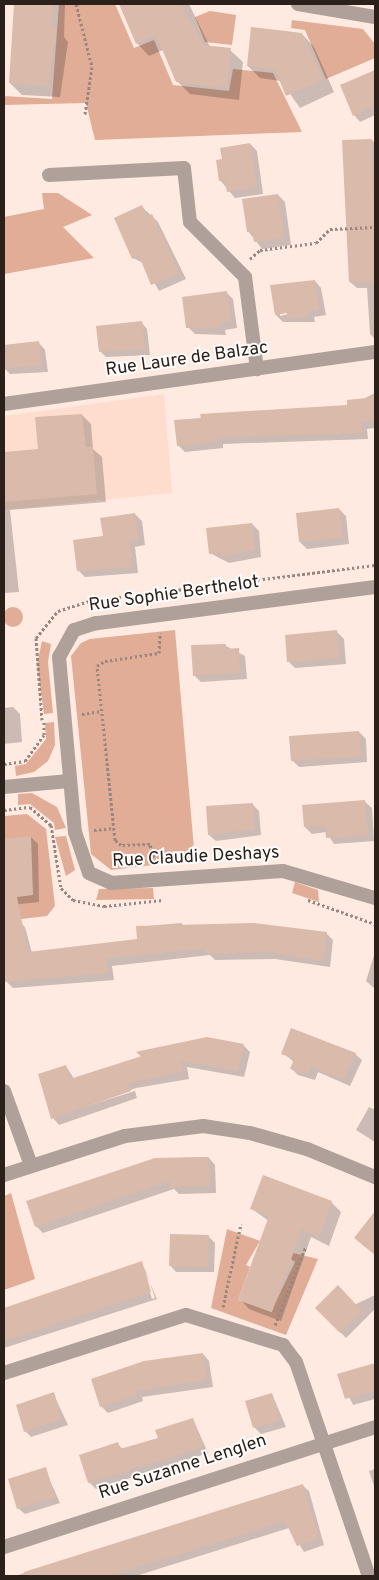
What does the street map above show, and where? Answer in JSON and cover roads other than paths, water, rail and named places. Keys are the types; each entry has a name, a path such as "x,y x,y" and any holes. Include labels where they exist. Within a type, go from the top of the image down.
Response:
{"street":[{"path":"298,4 337,6 375,17"},
{"path":"49,176 184,168 190,222 245,277 257,369"},
{"name":"Rue Laure de Balzac","path":"4,404 375,352"},
{"name":"Rue Sophie Berthelot","path":"69,780 60,657 66,638 82,626 375,587"},
{"path":"4,787 69,780"},
{"name":"Rue Claudie Deshays","path":"69,780 79,855 89,873 111,883 283,871 375,898"},
{"path":"4,1091 31,1165"},
{"path":"4,1175 125,1136 202,1126 299,1147 375,1177"},
{"path":"4,1373 170,1318 186,1315 220,1322 283,1345 296,1362 369,1576"},
{"name":"Rue Suzanne Lenglen","path":"4,1547 324,1441 375,1427"}]}
